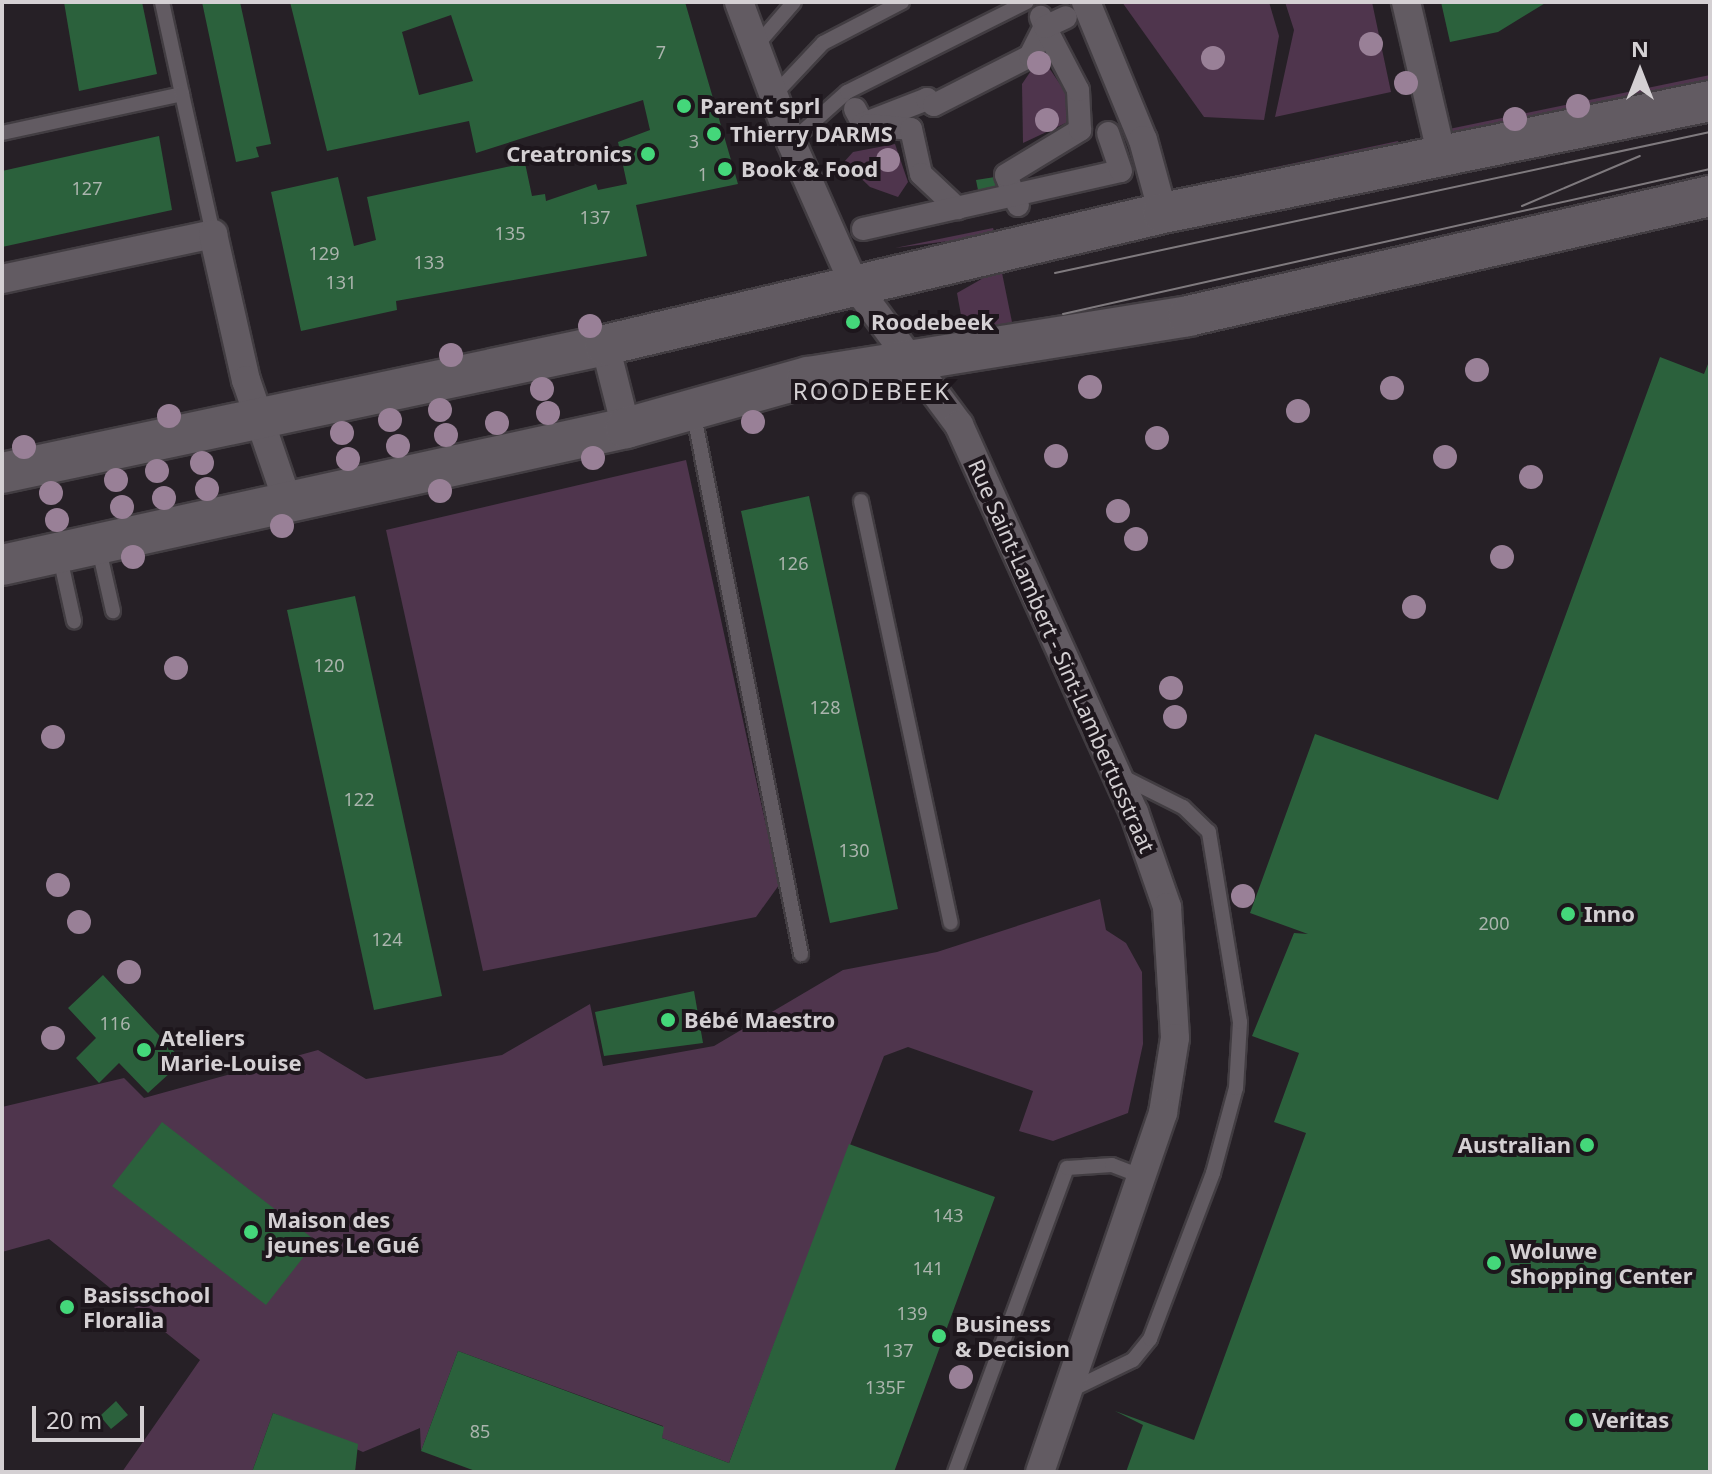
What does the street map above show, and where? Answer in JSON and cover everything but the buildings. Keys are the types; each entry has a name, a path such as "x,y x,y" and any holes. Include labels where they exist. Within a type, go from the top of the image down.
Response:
{"main road":[{"path":"2,473 605,345 1163,213 1710,101"},
{"path":"2,565 626,428 692,407 808,377 915,362 1221,309 1710,196"}],"street":[{"path":"1406,2 1442,157"},
{"name":"Rue Saint-Lambert - Sint-Lambertusstraat","path":"741,3 791,142 854,284 959,425 1117,774 1155,868 1173,957 1175,1038 1144,1177 1040,1472"},
{"path":"957,208 922,180 911,129 859,117 923,94 934,105 1030,56 1056,18"},
{"path":"1017,200 1006,175 1080,130 1078,90 1056,18"},
{"path":"1056,18 1143,140 1163,213"},
{"path":"863,229 957,208 1017,200 1121,171 1108,133"},
{"path":"2,279 213,234 261,418 287,500"},
{"path":"605,345 626,428"}],"lane":[{"path":"162,2 213,234"},
{"path":"756,46 794,2"},
{"path":"775,94 823,43 902,2"},
{"path":"791,142 847,92 1056,18"},
{"path":"2,133 182,94"},
{"path":"692,407 801,954"},
{"path":"861,501 951,923"},
{"path":"98,542 113,611"},
{"path":"58,553 74,621"},
{"path":"1067,1392 1133,1360 1150,1339 1213,1173 1236,1088 1240,1022 1209,832 1183,807 1117,774"},
{"path":"955,1472 1067,1168 1112,1165 1144,1177"}],"shaded area":[{"path":"1122,2 1269,2 1279,36 1264,120 1204,117"},
{"path":"1285,2 1372,2 1391,92 1275,117 1294,30"},
{"path":"1041,56 1066,93 1070,121 1023,143 1022,84"},
{"path":"1710,75 1710,84 1451,135 1449,129"},
{"path":"1398,141 1400,148 1215,180"},
{"path":"895,144 908,182 898,197 870,187 844,162 853,152"},
{"path":"993,228 995,235 895,248"},
{"path":"1001,268 1014,332 963,326 957,293"},
{"path":"686,460 779,885 756,917 483,971 386,530"},
{"path":"1100,899 1106,930 1126,943 1142,972 1143,1044 1128,1113 1053,1141 1019,1131 1033,1091 908,1047 884,1056 729,1463 662,1438 663,1426 458,1351 421,1451 420,1428 363,1452 273,1413 252,1472 122,1472 200,1360 49,1239 2,1252 2,1107 124,1078 144,1098 318,1050 366,1079 502,1055 590,1004 603,1066 714,1046 843,970 937,952"}],"tram line":[{"path":"1055,273 1710,132"},
{"path":"1522,206 1640,156"},
{"path":"1063,314 1710,169"}],"place":[{"name":"Parent sprl","path":"684,106"},
{"name":"Thierry DARMS","path":"714,134"},
{"name":"Creatronics","path":"648,154"},
{"name":"Book & Food","path":"725,169"},
{"name":"Roodebeek","path":"853,322"},
{"name":"Inno","path":"1568,914"},
{"name":"Bébé Maestro","path":"668,1020"},
{"name":"Ateliers Marie-Louise","path":"144,1050"},
{"name":"Australian","path":"1587,1145"},
{"name":"Maison des jeunes Le Gué","path":"251,1232"},
{"name":"Woluwe Shopping Center","path":"1494,1263"},
{"name":"Basisschool Floralia","path":"67,1307"},
{"name":"Business & Decision","path":"939,1336"},
{"name":"Veritas","path":"1576,1420"}],"district":[{"name":"ROODEBEEK","path":"872,391"}]}
